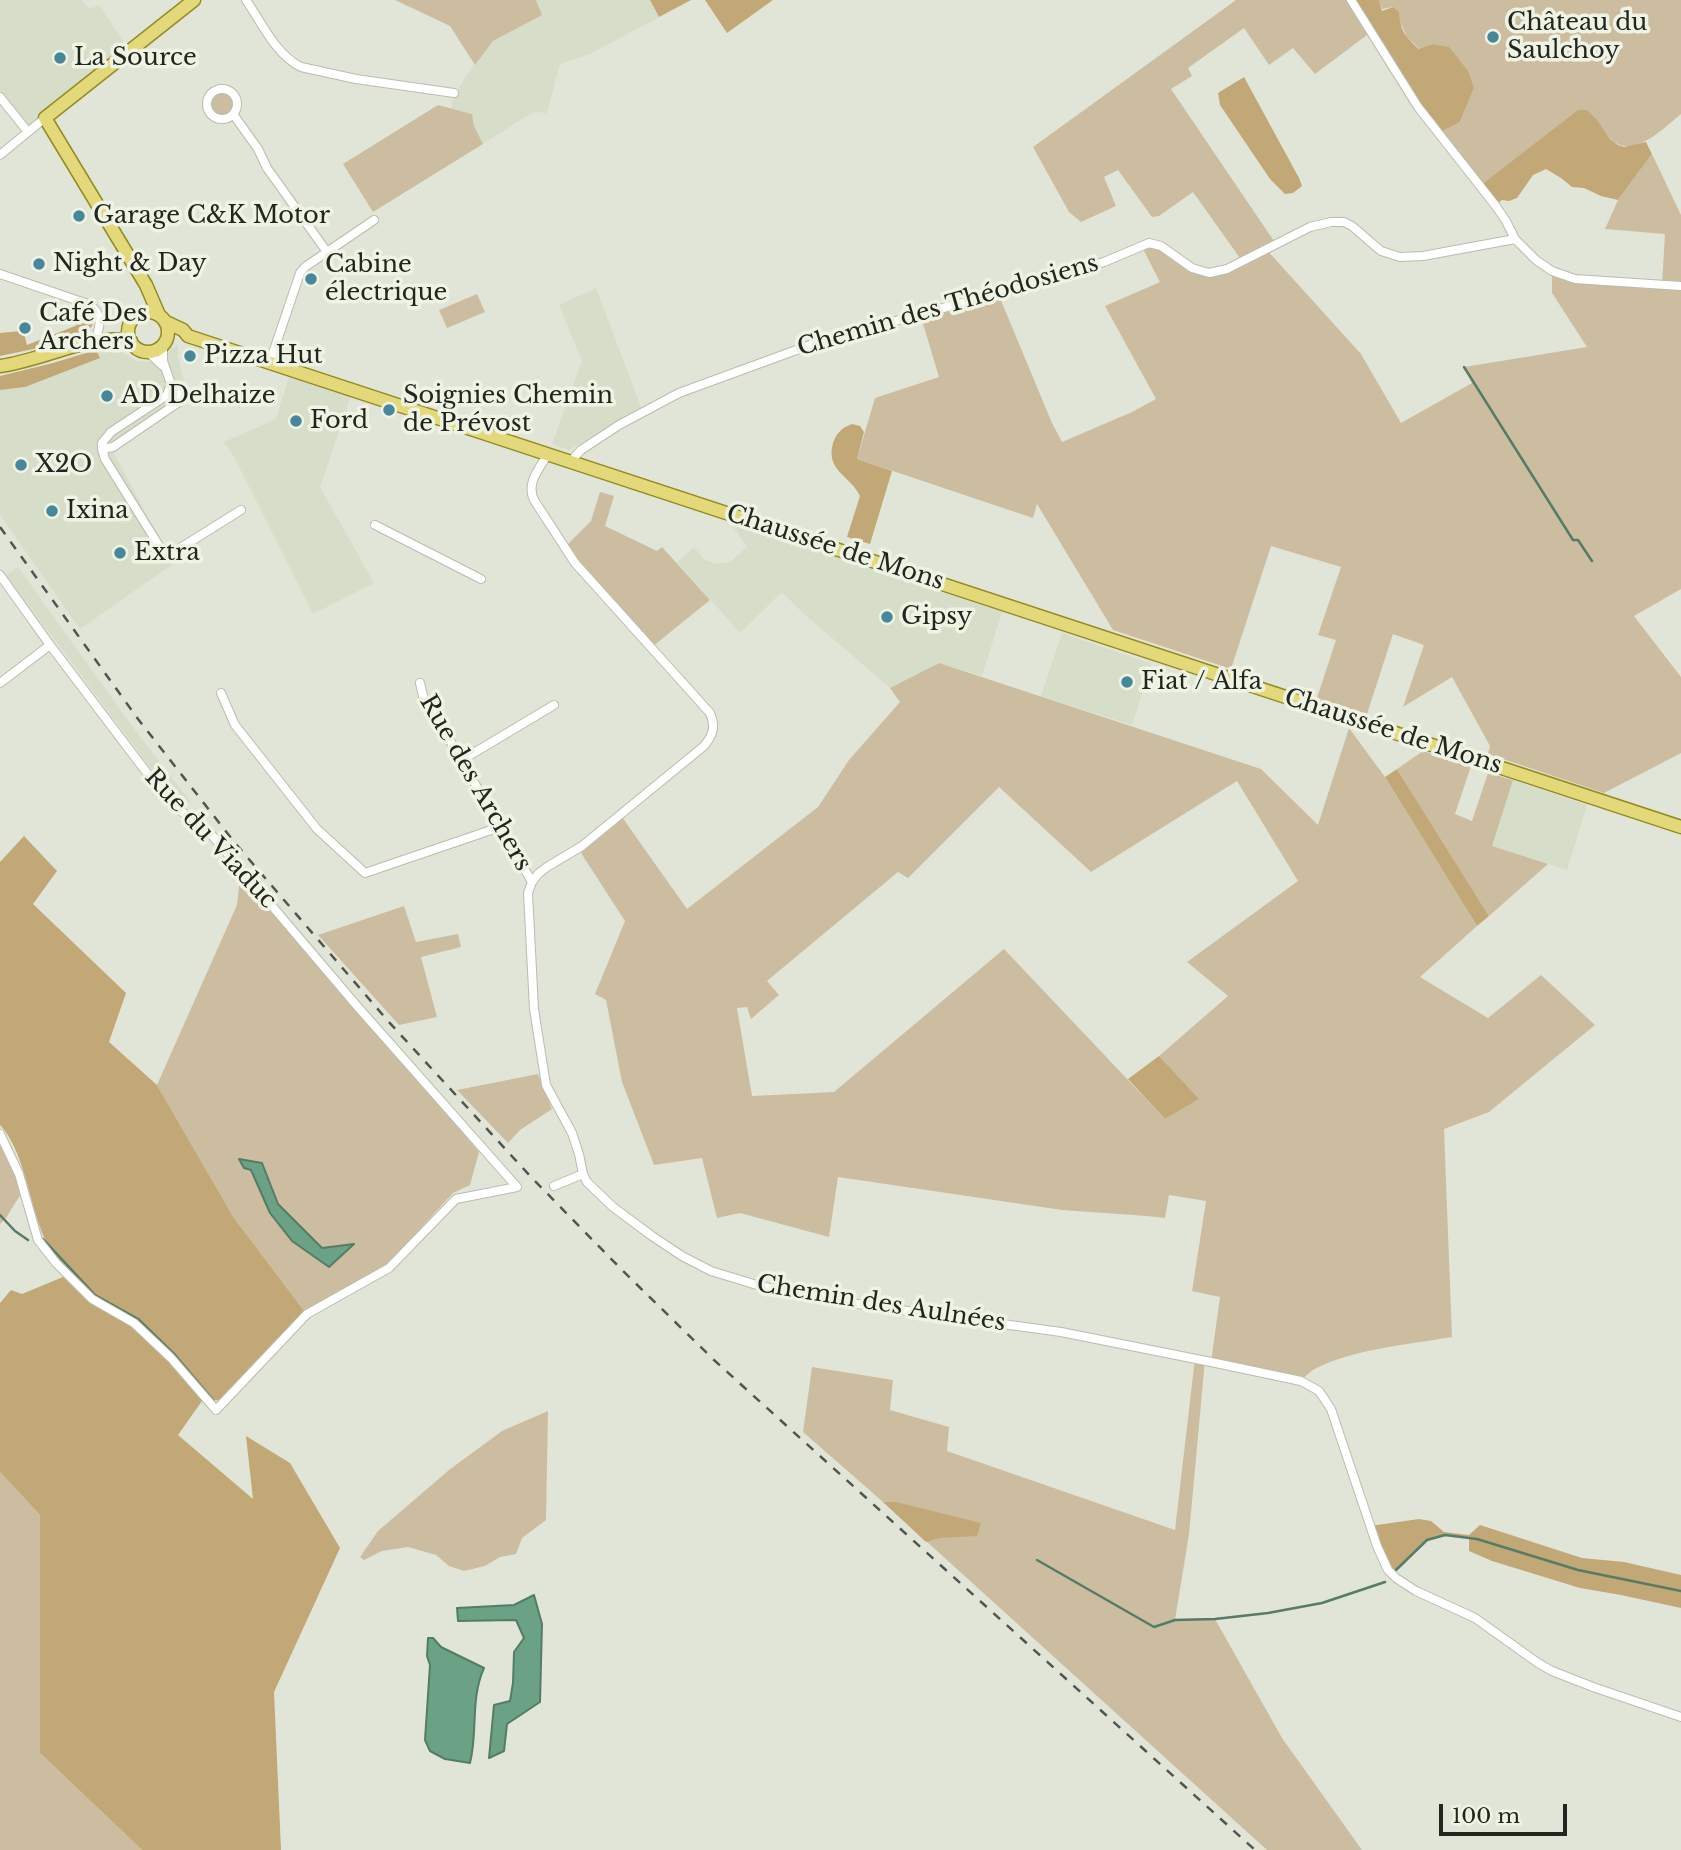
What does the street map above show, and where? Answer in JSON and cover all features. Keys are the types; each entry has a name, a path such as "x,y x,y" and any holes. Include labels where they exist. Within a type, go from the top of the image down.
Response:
{"main road":[{"path":"130,323 128,332 131,341 139,349 148,352 158,349 168,335 148,291 45,118 194,0"},
{"path":"99,341 130,323 140,313 148,291"},
{"path":"140,313 150,312 162,318"},
{"name":"Chaussée de Mons","path":"162,318 188,336 1681,827"},
{"path":"164,343 188,336"},
{"path":"0,366 99,341 131,341"}],"street":[{"path":"246,0 273,42 284,55 301,67 356,79 454,93"},
{"path":"1351,0 1409,93 1495,205 1515,239 1536,260 1552,271 1575,279 1681,286"},
{"path":"0,97 28,132"},
{"path":"233,114 258,149 267,168 327,252"},
{"path":"0,155 45,118"},
{"path":"270,362 300,273 374,220"},
{"name":"Chemin des Théodosiens","path":"571,461 581,450 621,423 679,393 810,345 1045,282 1149,243 1161,246 1192,268 1209,273 1227,269 1310,227 1331,222 1344,222 1352,226 1381,251 1400,257 1423,256 1515,239"},
{"path":"0,274 88,304 97,310 100,319 99,341"},
{"path":"164,343 166,371"},
{"path":"102,449 113,447 179,402 182,394 171,384 160,362 148,352"},
{"path":"171,384 167,395 111,432 102,443 106,459 166,557 241,510"},
{"path":"532,882 547,867 582,846 704,746 714,728 710,713 575,563 534,500 531,484 548,454"},
{"path":"374,526 481,579"},
{"name":"Rue du Viaduc","path":"0,575 169,802 210,833 517,1188 456,1199 389,1268 307,1314 216,1410 171,1359 134,1323 92,1299 56,1263 38,1240 19,1174 0,1134"},
{"path":"0,683 50,645"},
{"name":"Rue des Archers","path":"420,683 423,696 532,882"},
{"path":"221,693 234,725 317,830 365,873 500,827"},
{"path":"461,760 554,705"},
{"name":"Chemin des Aulnées","path":"532,882 527,902 534,1009 543,1073 549,1091 572,1133 587,1182 613,1207 642,1229 697,1264 733,1279 821,1299 1115,1341 1310,1385 1324,1397 1331,1409 1377,1546 1388,1570 1396,1578 1416,1591 1475,1618 1552,1671 1681,1717"},
{"path":"554,1186 583,1174"}],"shaded area":[{"name":"La Source","path":"0,0 82,0 90,9 99,5 130,51 30,126 0,91"},
{"path":"395,0 536,0 542,15 493,41 475,65 450,26"},
{"path":"536,0 650,0 659,17 590,54 560,64 547,113 536,112 525,117 483,144 474,126 472,114 451,108 453,98 493,41 541,15"},
{"path":"650,0 691,0 659,17"},
{"path":"705,0 773,0 727,33"},
{"path":"1236,0 1351,0 1371,32 1315,74 1293,48 1269,65 1244,28 1188,68 1192,76 1171,89 1276,244 1266,249 1361,354 1401,423 1472,383 1464,367 1587,347 1552,293 1552,271 1563,276 1662,285 1665,234 1605,229 1618,200 1652,154 1681,215 1681,589 1634,616 1681,677 1681,753 1604,793 1488,754 1490,746 1452,677 1403,707 1424,645 1393,634 1367,714 1317,698 1336,640 1318,635 1341,567 1271,546 1231,669 1113,630 1037,504 1033,518 857,459 875,398 939,377 921,317 1000,298 1062,442 1156,399 1105,306 1160,282 1141,245 1149,243 1202,272 1242,261 1193,192 1159,216 1152,217 1118,170 1104,177 1116,206 1081,222 1069,212 1033,147"},
{"path":"1351,0 1379,0 1382,11 1393,7 1399,12 1405,33 1419,49 1432,44 1449,47 1468,71 1474,88 1460,122 1439,133"},
{"path":"1379,0 1681,0 1681,114 1658,133 1639,144 1629,146 1612,140 1598,121 1480,186 1439,133 1460,122 1474,88 1432,44 1420,49 1407,37 1393,7 1382,9"},
{"path":"1244,77 1299,178 1302,186 1293,193 1285,194 1270,179 1220,105 1218,93"},
{"path":"223,92 232,95 235,104 232,113 223,116 214,113 211,104 214,95"},
{"path":"438,105 472,114 474,126 483,144 373,212 343,164"},
{"path":"1578,110 1587,110 1618,145 1624,147 1646,142 1652,154 1618,200 1584,188 1572,187 1546,169 1533,175 1517,198 1502,200 1495,205 1480,186"},
{"path":"596,288 641,407 569,450 552,444 582,361 559,305"},
{"path":"477,294 485,312 447,328 439,310"},
{"path":"89,312 93,324 79,336 0,356 0,333 20,331 24,334 27,345 75,326"},
{"path":"178,345 185,386 184,401 100,455 113,451 173,564 80,629 0,515 0,390 25,387 99,358 96,350 118,349 136,361 156,362 166,357 170,349"},
{"path":"96,350 100,358 25,387 0,390 0,376"},
{"path":"289,376 351,396 320,487 374,583 313,614 224,442 276,419"},
{"path":"852,424 860,426 864,432 857,459 892,471 870,544 847,537 860,496 836,467 831,452 836,436"},
{"path":"600,492 614,496 605,526 657,551 662,547 710,600 652,647 565,547 591,521"},
{"path":"735,524 1002,612 982,676 939,663 890,688 782,592 740,633 677,562 694,547 704,559 716,564 730,562 747,547 734,528"},
{"path":"18,567 129,722 193,805 165,787 45,627 7,575"},
{"path":"1062,633 1152,664 1132,725 1041,696"},
{"path":"939,663 1261,769 1318,825 1349,728 1385,777 1477,926 1420,977 1488,1018 1541,975 1595,1025 1489,1112 1444,1129 1452,1337 1343,1357 1313,1370 1301,1381 1211,1362 1220,1297 1192,1291 1206,1201 1169,1195 1165,1218 1062,1210 838,1177 829,1237 740,1213 717,1218 702,1158 654,1165 622,1082 606,1000 595,994 625,921 581,853 622,817 687,909 818,807 849,760 900,702 890,688","holes":["1237,781 1298,881 1187,962 1228,996 1159,1056 1198,1099 1165,1119 1004,949 834,1092 752,1096 737,1008 747,1007 751,1019 779,995 767,981 898,872 908,878 999,787 1091,872"]},
{"path":"1423,751 1471,766 1455,814 1472,821 1488,773 1513,780 1492,846 1548,864 1489,916 1397,769"},
{"path":"1397,769 1489,916 1477,926 1385,777"},
{"path":"1513,780 1587,805 1567,870 1491,846"},
{"path":"24,836 57,871 33,904 126,993 109,1042 157,1085 234,1218 305,1312 221,1400 202,1401 178,1435 253,1499 246,1436 290,1463 340,1548 274,1692 281,1850 142,1850 40,1753 40,1515 0,1472 0,1303 11,1290 22,1294 63,1277 40,1227 14,1146 0,1125 0,862"},
{"path":"241,869 479,1152 470,1185 453,1193 386,1266 305,1312 234,1218 157,1085 237,905"},
{"path":"404,906 416,942 458,934 461,947 421,957 437,1017 399,1025 318,935"},
{"path":"1159,1056 1199,1099 1165,1119 1128,1079"},
{"path":"538,1074 552,1109 520,1130 508,1143 457,1090"},
{"path":"0,1141 22,1192 0,1224"},
{"path":"239,1159 262,1163 278,1204 322,1248 354,1244 329,1267 292,1241 270,1213 251,1170 244,1168"},
{"path":"1195,1358 1205,1360 1189,1534 1175,1620 1215,1619 1282,1738 1362,1850 1267,1850 803,1432 812,1367 893,1380 890,1410 949,1427 947,1451 1175,1530"},
{"path":"548,1411 546,1520 522,1538 516,1554 500,1557 485,1566 464,1571 449,1566 436,1555 408,1547 382,1551 364,1560 360,1557 378,1531 449,1470 502,1431"},
{"path":"0,1472 40,1515 40,1753 142,1850 0,1850"},
{"path":"883,1502 896,1502 981,1523 977,1536 939,1538 926,1542"},
{"path":"1419,1519 1431,1521 1444,1532 1469,1535 1480,1525 1582,1558 1624,1562 1681,1575 1681,1608 1580,1588 1492,1561 1469,1551 1469,1538 1445,1535 1427,1540 1392,1574 1370,1526"},
{"path":"534,1595 542,1624 540,1702 507,1724 504,1751 489,1758 494,1705 510,1701 514,1652 524,1638 516,1620 458,1621 457,1608 514,1605"},
{"path":"428,1638 433,1638 441,1647 484,1668 477,1692 470,1763 445,1759 430,1751 425,1740 430,1665 427,1656"}],"waterway":[{"path":"1464,367 1573,540 1578,540 1592,561"},
{"path":"0,1215 28,1240"},
{"path":"43,1239 95,1295 138,1319 175,1355 213,1400"},
{"path":"1396,1570 1427,1540 1445,1535 1477,1539 1578,1570 1681,1591"},
{"path":"1037,1560 1154,1627 1175,1620 1268,1613 1322,1603 1385,1582"}],"railway":[{"path":"0,527 138,719 235,843 388,1021 531,1177 714,1360 1255,1850"}],"place":[{"name":"Château du Saulchoy","path":"1493,37"},
{"name":"La Source","path":"60,58"},
{"name":"Garage C&K Motor","path":"79,216"},
{"name":"Night & Day","path":"39,264"},
{"name":"Cabine électrique","path":"311,279"},
{"name":"Café Des Archers","path":"25,328"},
{"name":"Pizza Hut","path":"190,356"},
{"name":"AD Delhaize","path":"107,396"},
{"name":"Soignies Chemin de Prévost","path":"389,410"},
{"name":"Ford","path":"296,421"},
{"name":"X2O","path":"21,465"},
{"name":"Ixina","path":"52,511"},
{"name":"Extra","path":"120,553"},
{"name":"Gipsy","path":"887,617"},
{"name":"Fiat / Alfa","path":"1127,682"}]}
